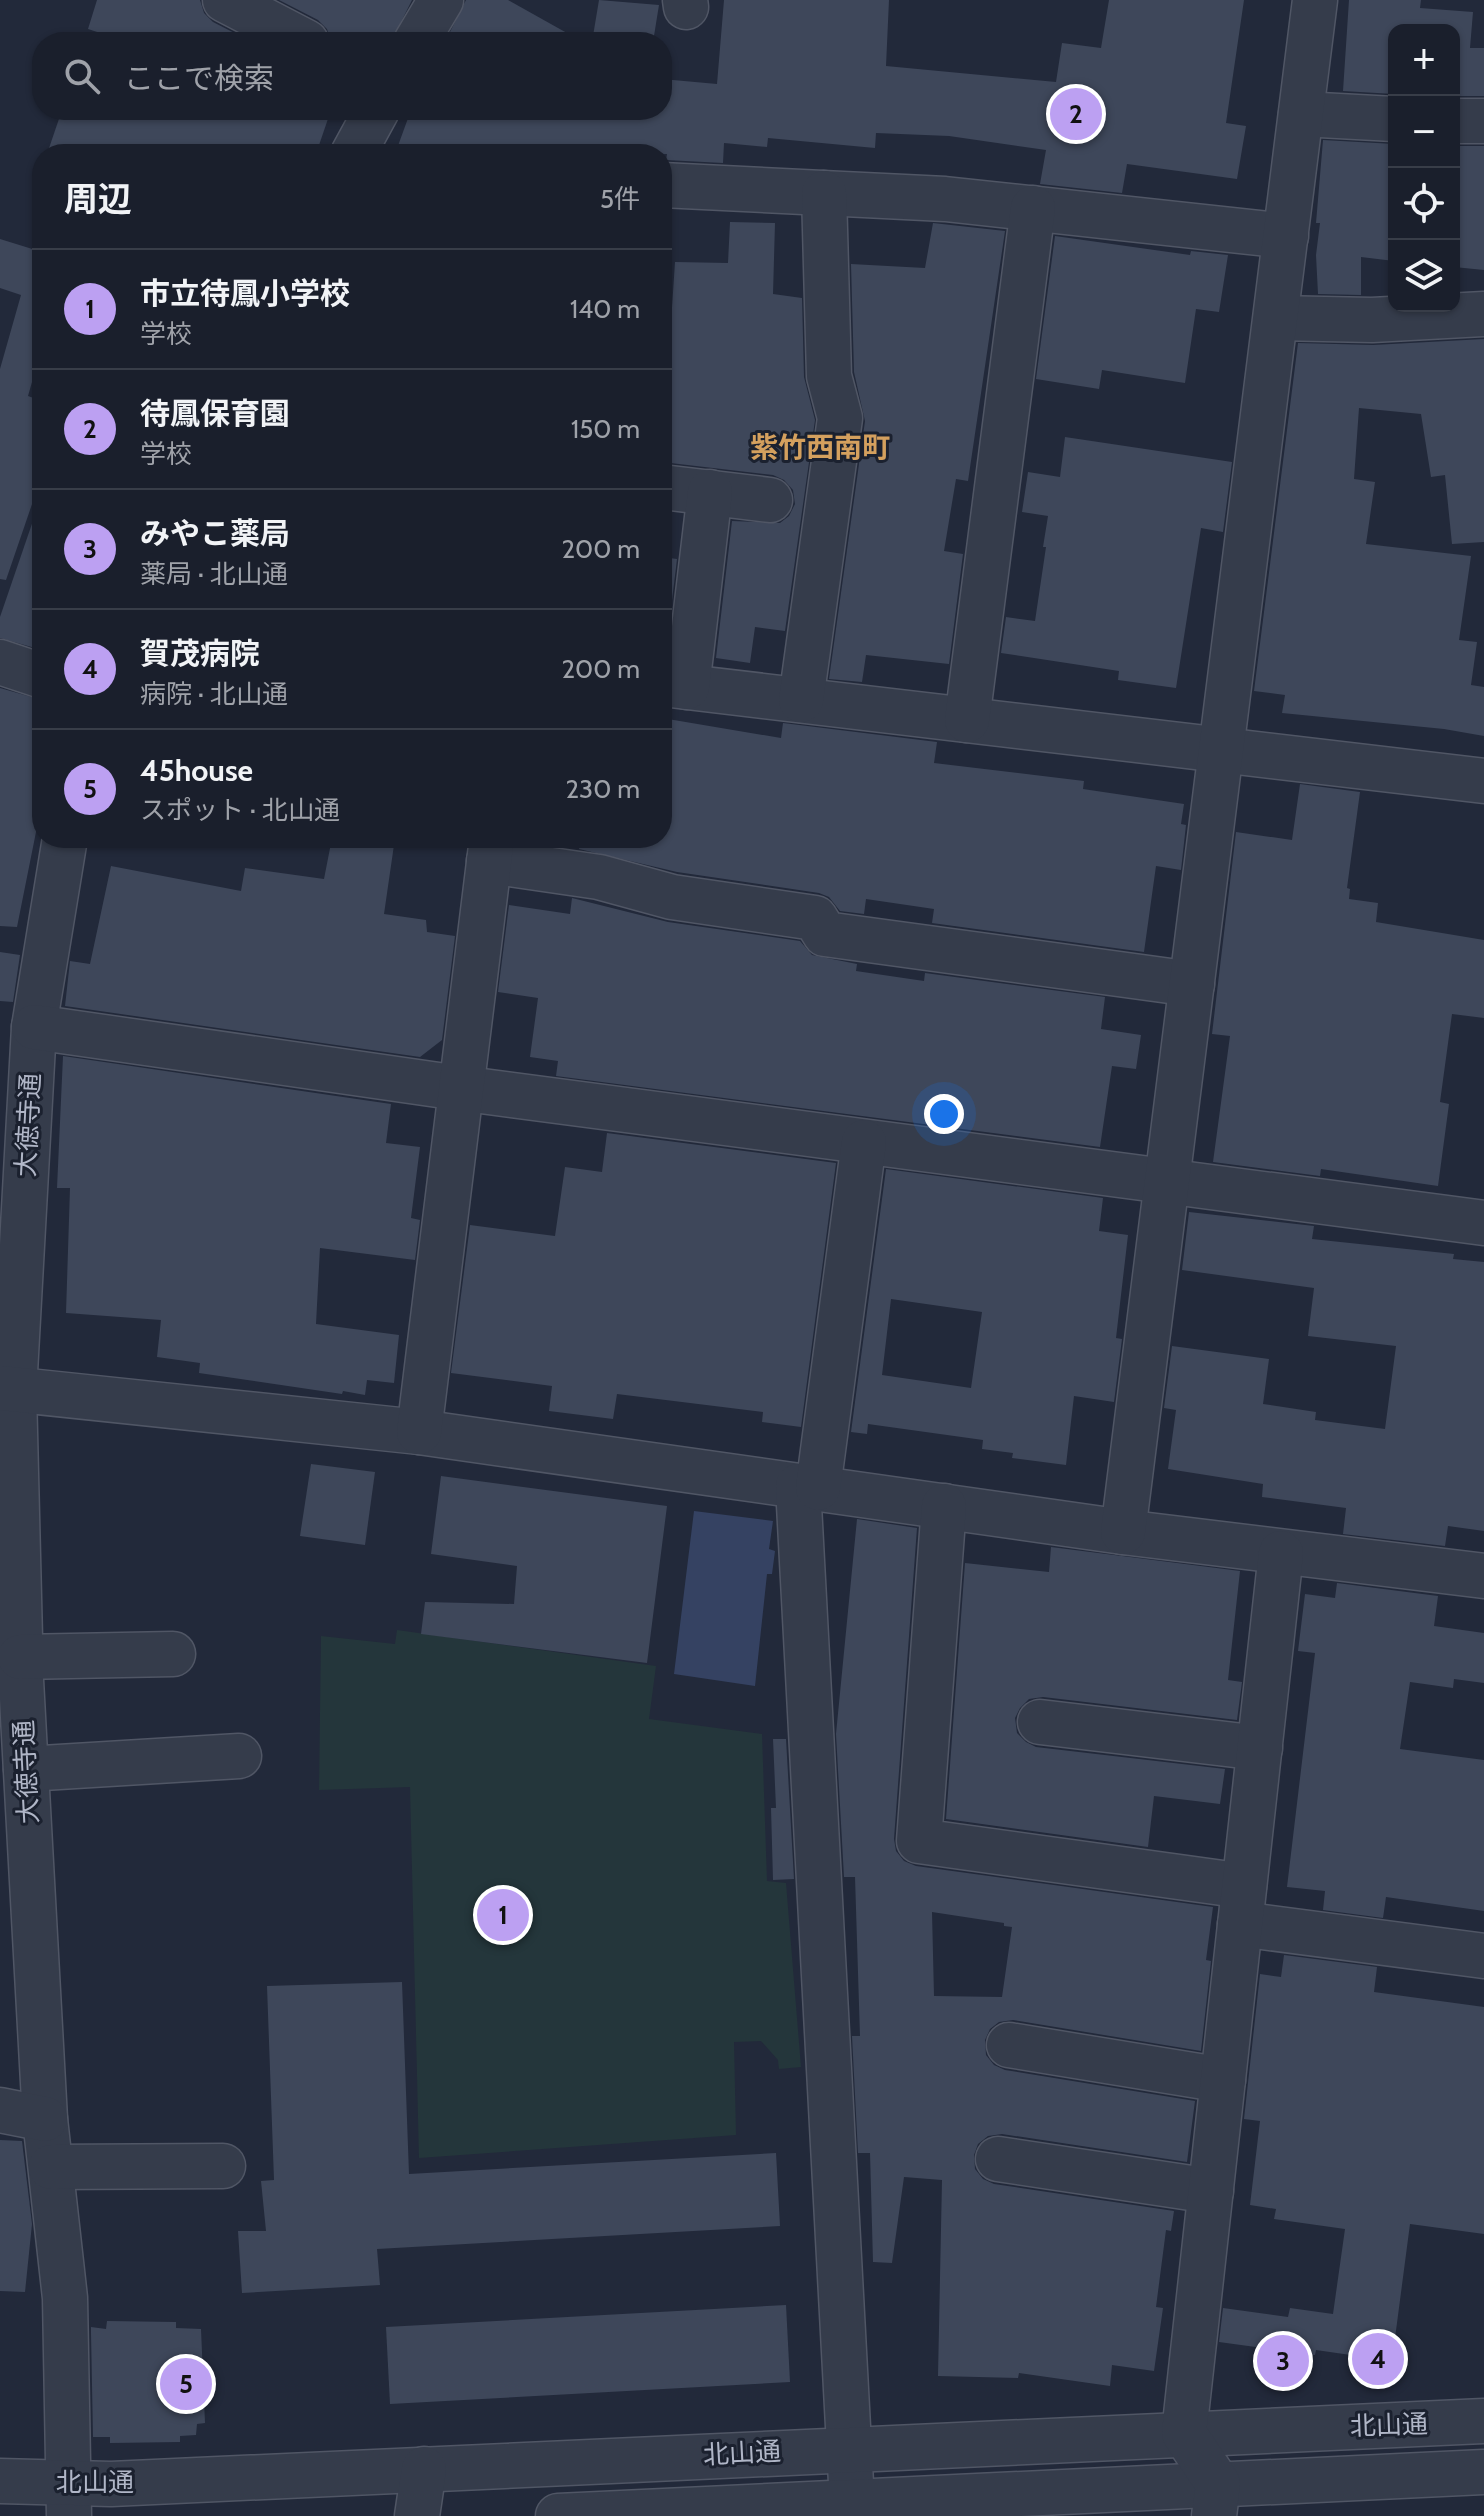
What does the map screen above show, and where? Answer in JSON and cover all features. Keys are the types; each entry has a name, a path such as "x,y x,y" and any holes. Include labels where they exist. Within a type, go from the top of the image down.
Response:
{"street":[{"path":"225,0 287,32"},
{"path":"422,32 441,0"},
{"path":"1123,1532 1315,0"},
{"path":"1301,114 1388,119"},
{"path":"358,144 372,120"},
{"path":"1460,121 1484,121"},
{"path":"672,185 945,199 1286,236"},
{"path":"801,700 840,418 829,376 824,193"},
{"path":"967,720 1033,208"},
{"path":"1276,318 1372,320 1484,314"},
{"path":"672,488 770,500"},
{"path":"710,492 674,685 1484,781"},
{"path":"0,662 32,673"},
{"name":"大徳寺通","path":"63,848 34,1027 7,1389 14,1671 26,1769 45,2119 65,2298 70,2499"},
{"path":"419,1432 459,1088 491,849 672,897 815,918 825,934 1192,984"},
{"path":"34,1027 459,1088 1484,1223"},
{"path":"852,2502 808,1487 864,1142"},
{"path":"7,1389 419,1432 1123,1532 1484,1576"},
{"path":"944,1506 919,1841 1484,1956"},
{"path":"1216,2500 1184,2433 1281,1553"},
{"path":"14,1671 173,1654"},
{"path":"1040,1722 1260,1748"},
{"path":"26,1769 239,1756"},
{"path":"1009,2045 1223,2080"},
{"path":"0,2110 45,2119"},
{"path":"998,2159 1211,2191"},
{"path":"51,2167 223,2166"},
{"name":"北山通","path":"0,2481 70,2499 111,2484 1484,2421"},
{"path":"417,2516 424,2469"},
{"name":"北山通","path":"558,2516 852,2502 1216,2500 1484,2472"}],"shaded area":[{"path":"397,1630 656,1666 649,1719 762,1734 767,1881 786,1883 801,2067 779,2069 778,2060 761,2041 734,2042 736,2135 419,2158 410,1787 319,1790 321,1636 395,1644"}],"water":[{"path":"694,1511 773,1521 769,1549 775,1551 772,1574 767,1574 755,1686 674,1674"}],"building":[{"path":"97,0 200,0 204,13 213,22 232,32 97,32 88,29"},
{"path":"279,0 412,0 396,32 328,32 318,20"},
{"path":"466,0 508,0 565,32 450,32"},
{"path":"599,0 659,5 655,32 594,32"},
{"path":"724,0 889,0 886,66 1056,82 1062,43 1101,48 1109,0 1244,0 1226,123 1246,126 1237,179 1127,164 1122,193 1040,184 1046,150 949,136 876,133 875,148 768,138 767,147 724,143 723,163 672,160 672,144 399,144 407,120 672,120 672,80 717,84"},
{"path":"1349,0 1421,0 1420,8 1473,12 1470,48 1484,48 1484,96 1460,96 1460,24 1388,24 1388,94 1343,91"},
{"path":"59,120 328,120 319,144 50,144"},
{"path":"1323,140 1388,144 1388,260 1361,257 1361,295 1318,294 1316,255 1320,223 1316,223"},
{"path":"1460,146 1484,146 1484,270 1460,268"},
{"path":"730,222 775,223 773,294 802,298 804,377 815,420 785,631 755,627 750,663 716,658 732,521 780,523 789,516 795,504 793,490 784,480 773,475 672,463 675,262 728,263"},
{"path":"933,223 1005,231 968,481 956,479 944,551 963,554 949,664 866,655 862,682 829,679 865,421 854,372 851,264 925,268"},
{"path":"1055,236 1190,255 1191,251 1228,255 1219,312 1196,309 1185,383 1102,370 1099,389 1036,379"},
{"path":"0,239 32,249 32,382 28,396 32,397 32,504 6,580 0,579 0,369 21,295 0,288"},
{"path":"1484,339 1484,542 1452,544 1445,475 1431,477 1421,414 1359,408 1354,479 1375,482 1366,544 1471,556 1459,640 1477,642 1471,685 1484,687 1484,736 1444,729 1282,713 1285,695 1254,691 1298,343 1373,345"},
{"path":"1065,437 1232,462 1223,532 1201,528 1176,688 1118,680 1119,671 1001,653 1006,617 1035,621 1048,516 1022,512 1028,472 1060,477"},
{"path":"32,524 32,647 0,638 0,617"},
{"path":"672,558 677,559 672,600"},
{"path":"0,688 32,697 33,848 17,927 0,926"},
{"path":"672,720 781,738 783,723 937,742 934,763 1084,781 1083,789 1184,804 1181,824 1186,825 1181,870 1156,866 1144,952 932,923 934,909 866,899 864,914 840,911 829,897 819,893 677,872 579,849 672,848"},
{"path":"1300,784 1360,792 1347,888 1350,889 1349,899 1378,903 1376,922 1484,940 1484,1018 1452,1014 1440,1102 1449,1104 1438,1186 1321,1169 1320,1176 1213,1162 1230,1036 1212,1034 1236,832 1292,840"},
{"path":"330,848 394,848 384,914 426,920 427,932 455,936 442,1040 420,1057 65,1006 70,961 90,964 111,866 241,891 245,868 324,879"},
{"path":"572,898 668,922 800,941 812,955 857,964 856,971 924,981 925,973 1105,997 1101,1029 1141,1035 1136,1069 1112,1066 1100,1147 556,1076 558,1061 530,1057 538,998 498,992 509,905 570,914"},
{"path":"0,952 20,955 13,1002 0,1001"},
{"path":"63,1056 391,1104 386,1143 420,1147 411,1218 420,1220 415,1260 320,1248 316,1324 399,1335 394,1383 367,1380 365,1395 343,1391 342,1394 199,1373 200,1363 157,1357 161,1320 66,1313 70,1188 57,1188"},
{"path":"607,1133 836,1163 801,1427 762,1422 763,1412 617,1394 613,1419 549,1411 552,1386 451,1373 470,1225 555,1236 565,1167 602,1172"},
{"path":"886,1169 1103,1198 1099,1231 1128,1235 1116,1338 1122,1339 1114,1402 1074,1396 1066,1465 1012,1458 1013,1453 982,1449 983,1440 868,1424 867,1434 851,1432","holes":["891,1299 982,1312 971,1388 882,1375"]},
{"path":"1189,1212 1314,1226 1312,1239 1454,1254 1453,1259 1484,1262 1484,1531 1448,1526 1445,1546 1343,1534 1346,1508 1262,1497 1263,1484 1168,1469 1176,1410 1164,1408 1172,1346 1269,1359 1263,1404 1316,1412 1315,1420 1385,1429 1396,1346 1308,1336 1314,1288 1182,1270"},
{"path":"311,1464 375,1472 365,1545 300,1536"},
{"path":"441,1476 667,1506 647,1663 421,1634 425,1602 514,1604 517,1566 431,1554"},
{"path":"857,1519 917,1528 894,1839 896,1851 904,1861 916,1866 1213,1907 1206,1960 1211,1961 1201,2051 1013,2020 999,2022 990,2029 985,2040 986,2055 994,2065 1005,2070 1195,2101 1187,2162 1002,2134 988,2136 978,2144 974,2155 975,2169 983,2179 994,2184 1174,2211 1171,2231 1166,2230 1156,2307 1163,2308 1154,2371 1112,2365 1110,2386 1019,2373 1018,2378 938,2376 942,2180 904,2177 892,2263 873,2262 870,2153 858,2153 852,2036 860,2036 855,1877 844,1877 836,1734","holes":["932,1912 1004,1923 1004,1926 1012,1927 1002,1997 934,1996"]},
{"path":"1051,1547 1240,1571 1228,1680 1242,1682 1237,1720 1043,1697 1029,1699 1015,1718 1017,1733 1036,1747 1225,1769 1220,1804 1154,1796 1148,1847 946,1819 965,1563 1049,1572"},
{"path":"1337,1583 1438,1596 1434,1626 1484,1633 1484,1683 1454,1679 1453,1688 1410,1682 1400,1749 1484,1760 1484,1911 1386,1897 1383,1918 1323,1910 1325,1891 1287,1887 1315,1653 1298,1651 1305,1594 1335,1598"},
{"path":"773,1739 786,1739 794,1879 773,1880 771,1808 776,1808"},
{"path":"1284,1955 1377,1967 1374,1992 1484,2007 1484,2234 1410,2224 1392,2361 1316,2350 1315,2355 1219,2342 1223,2308 1288,2317 1290,2308 1333,2314 1345,2229 1274,2219 1276,2209 1250,2205 1260,2121 1244,2119 1260,1974 1281,1977"},
{"path":"402,1982 409,2174 776,2153 780,2226 377,2249 380,2285 242,2293 238,2231 266,2231 261,2181 274,2180 267,1986"},
{"path":"0,2140 22,2141 32,2224 25,2292 0,2291"},
{"path":"786,2305 790,2382 390,2404 386,2327"},
{"path":"107,2321 176,2322 176,2328 201,2329 205,2423 197,2424 196,2435 180,2436 180,2442 110,2443 110,2437 93,2437 91,2327 106,2329"}],"place":[{"name":"待鳳保育園","path":"1076,114"},
{"name":"市立待鳳小学校","path":"503,1915"},
{"name":"賀茂病院","path":"1378,2359"},
{"name":"みやこ薬局","path":"1283,2361"},
{"name":"45house","path":"186,2384"}],"district":[{"name":"紫竹西南町","path":"820,447"}]}
